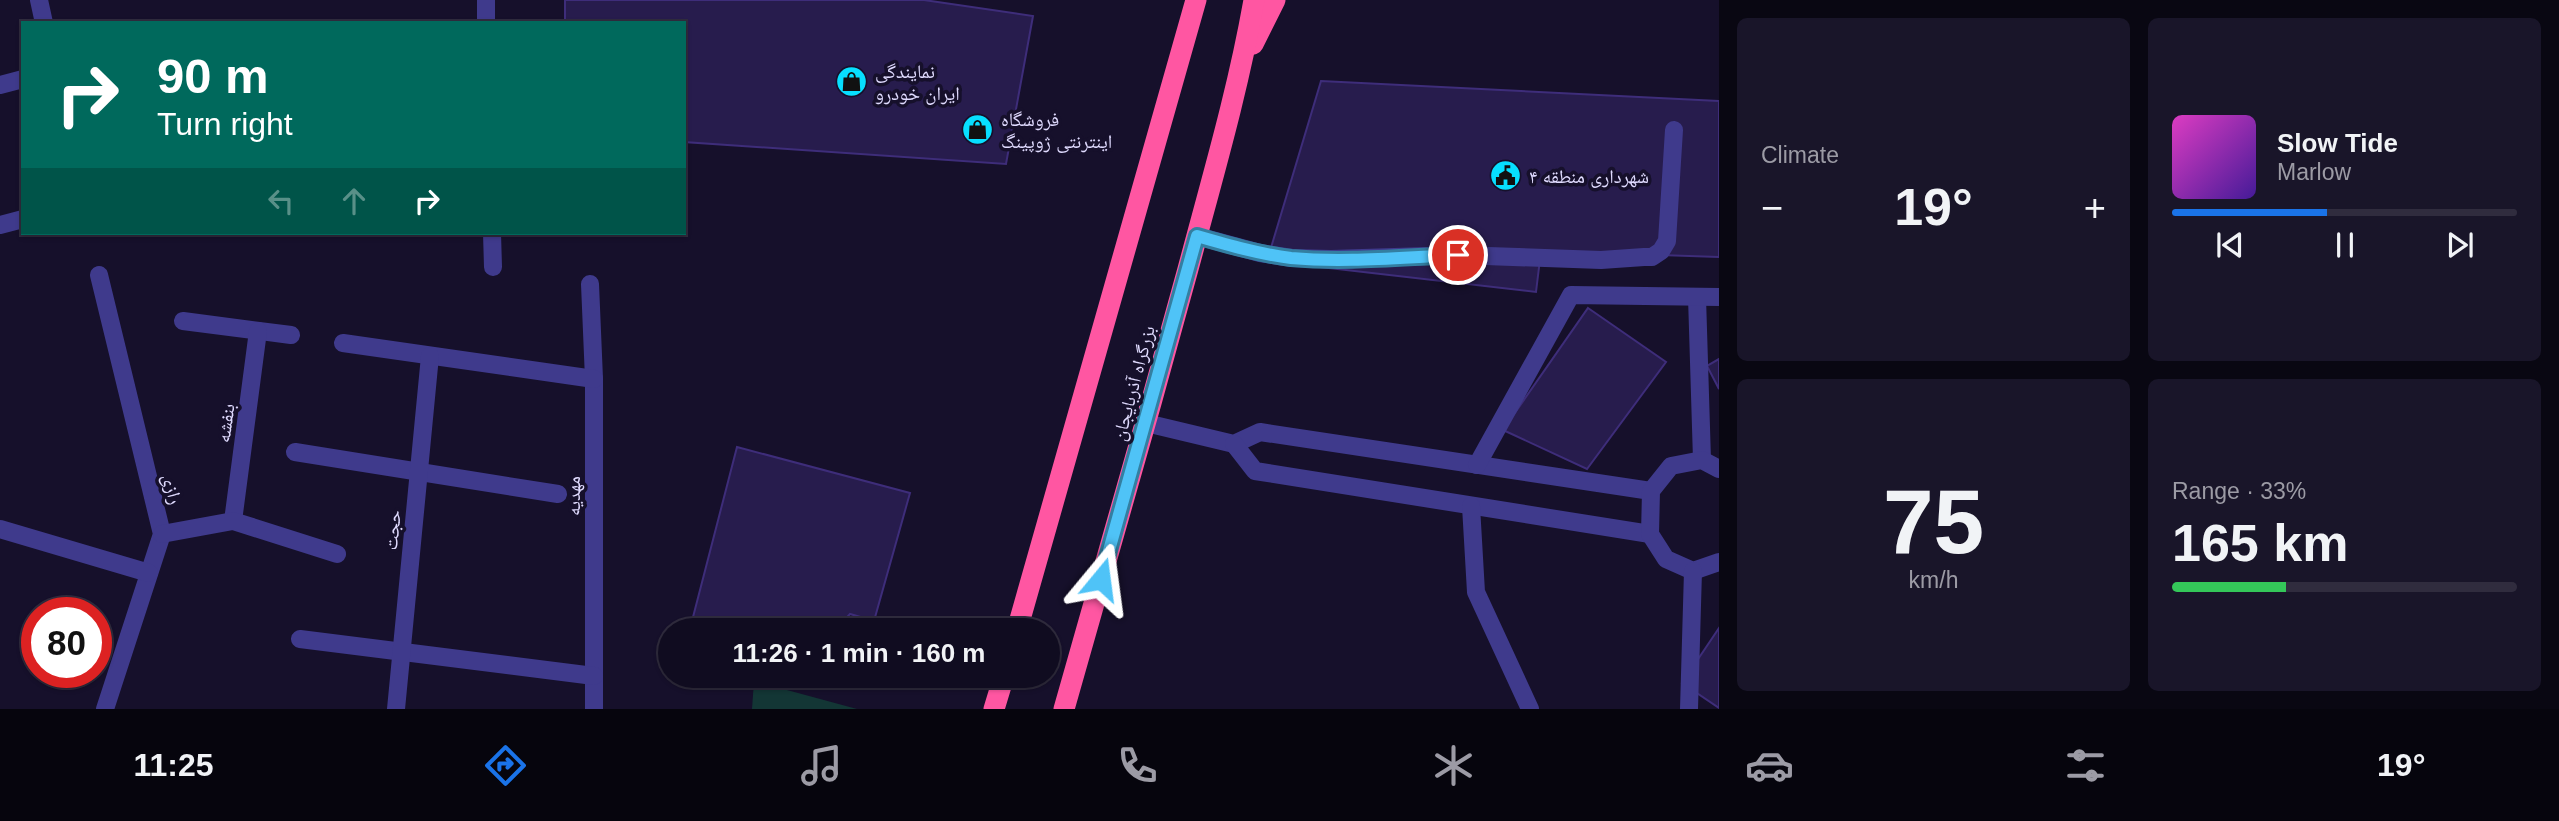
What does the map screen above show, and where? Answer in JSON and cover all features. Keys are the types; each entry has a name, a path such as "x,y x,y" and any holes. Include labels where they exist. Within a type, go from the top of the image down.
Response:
{"highway":[{"path":"1181,46 1185,0"},
{"path":"1020,618 1196,0"},
{"name":"بزرگراه آذربایجان","path":"1064,709 1197,236 1242,68 1254,0"},
{"name":"بزرگراه آذربایجان","path":"1242,68 1275,0"},
{"path":"994,709 1000,688"}],"street":[{"path":"39,0 44,21"},
{"path":"486,0 486,21"},
{"path":"0,85 21,80"},
{"path":"1197,236 1260,253 1292,258 1458,255 1601,260 1652,257 1661,251 1667,241 1674,130"},
{"path":"0,225 21,220"},
{"path":"492,235 493,267"},
{"name":"رازی","path":"99,275 162,534 105,709"},
{"name":"مهدیه","path":"590,284 594,379 594,709"},
{"path":"1477,465 1571,295 1719,297"},
{"path":"1697,297 1702,460"},
{"path":"183,321 291,335"},
{"name":"بنفشه","path":"233,521 258,331"},
{"path":"343,343 594,379"},
{"name":"حجت","path":"396,709 430,356"},
{"path":"1146,423 1234,444 1260,432 1651,491"},
{"path":"1234,444 1255,471 1650,534"},
{"path":"295,452 558,494"},
{"path":"1719,469 1702,460 1671,466 1651,491 1650,534 1666,559 1693,570 1719,562"},
{"path":"1471,506 1476,592 1530,709"},
{"path":"162,534 233,521 337,554"},
{"path":"0,529 149,573"},
{"path":"1689,709 1693,570"},
{"path":"300,639 594,676"}],"green space":[{"path":"754,688 780,688 857,709 752,709"}],"building":[{"name":"نمایندگی ایران خودرو","path":"565,0 924,0 1033,16 1006,164 686,142 686,21 565,21"},
{"name":"شهرداری منطقه ۴","path":"1321,81 1719,101 1719,257 1541,251 1536,292 1267,261"},
{"path":"1588,308 1666,362 1587,469 1503,430"},
{"path":"1719,359 1719,389 1707,366"},
{"path":"737,447 910,493 875,618 850,614 846,618 693,618"},
{"path":"1719,628 1719,708 1682,683"}],"place":[{"name":"نمایندگی ایران خودرو","path":"852,82"},
{"name":"فروشگاه اینترنتی ژوپینگ","path":"978,130"},
{"name":"شهرداری منطقه ۴","path":"1506,176"}],"route":[{"path":"1101,579 1197,236 1260,253 1292,258 1458,255"}]}
